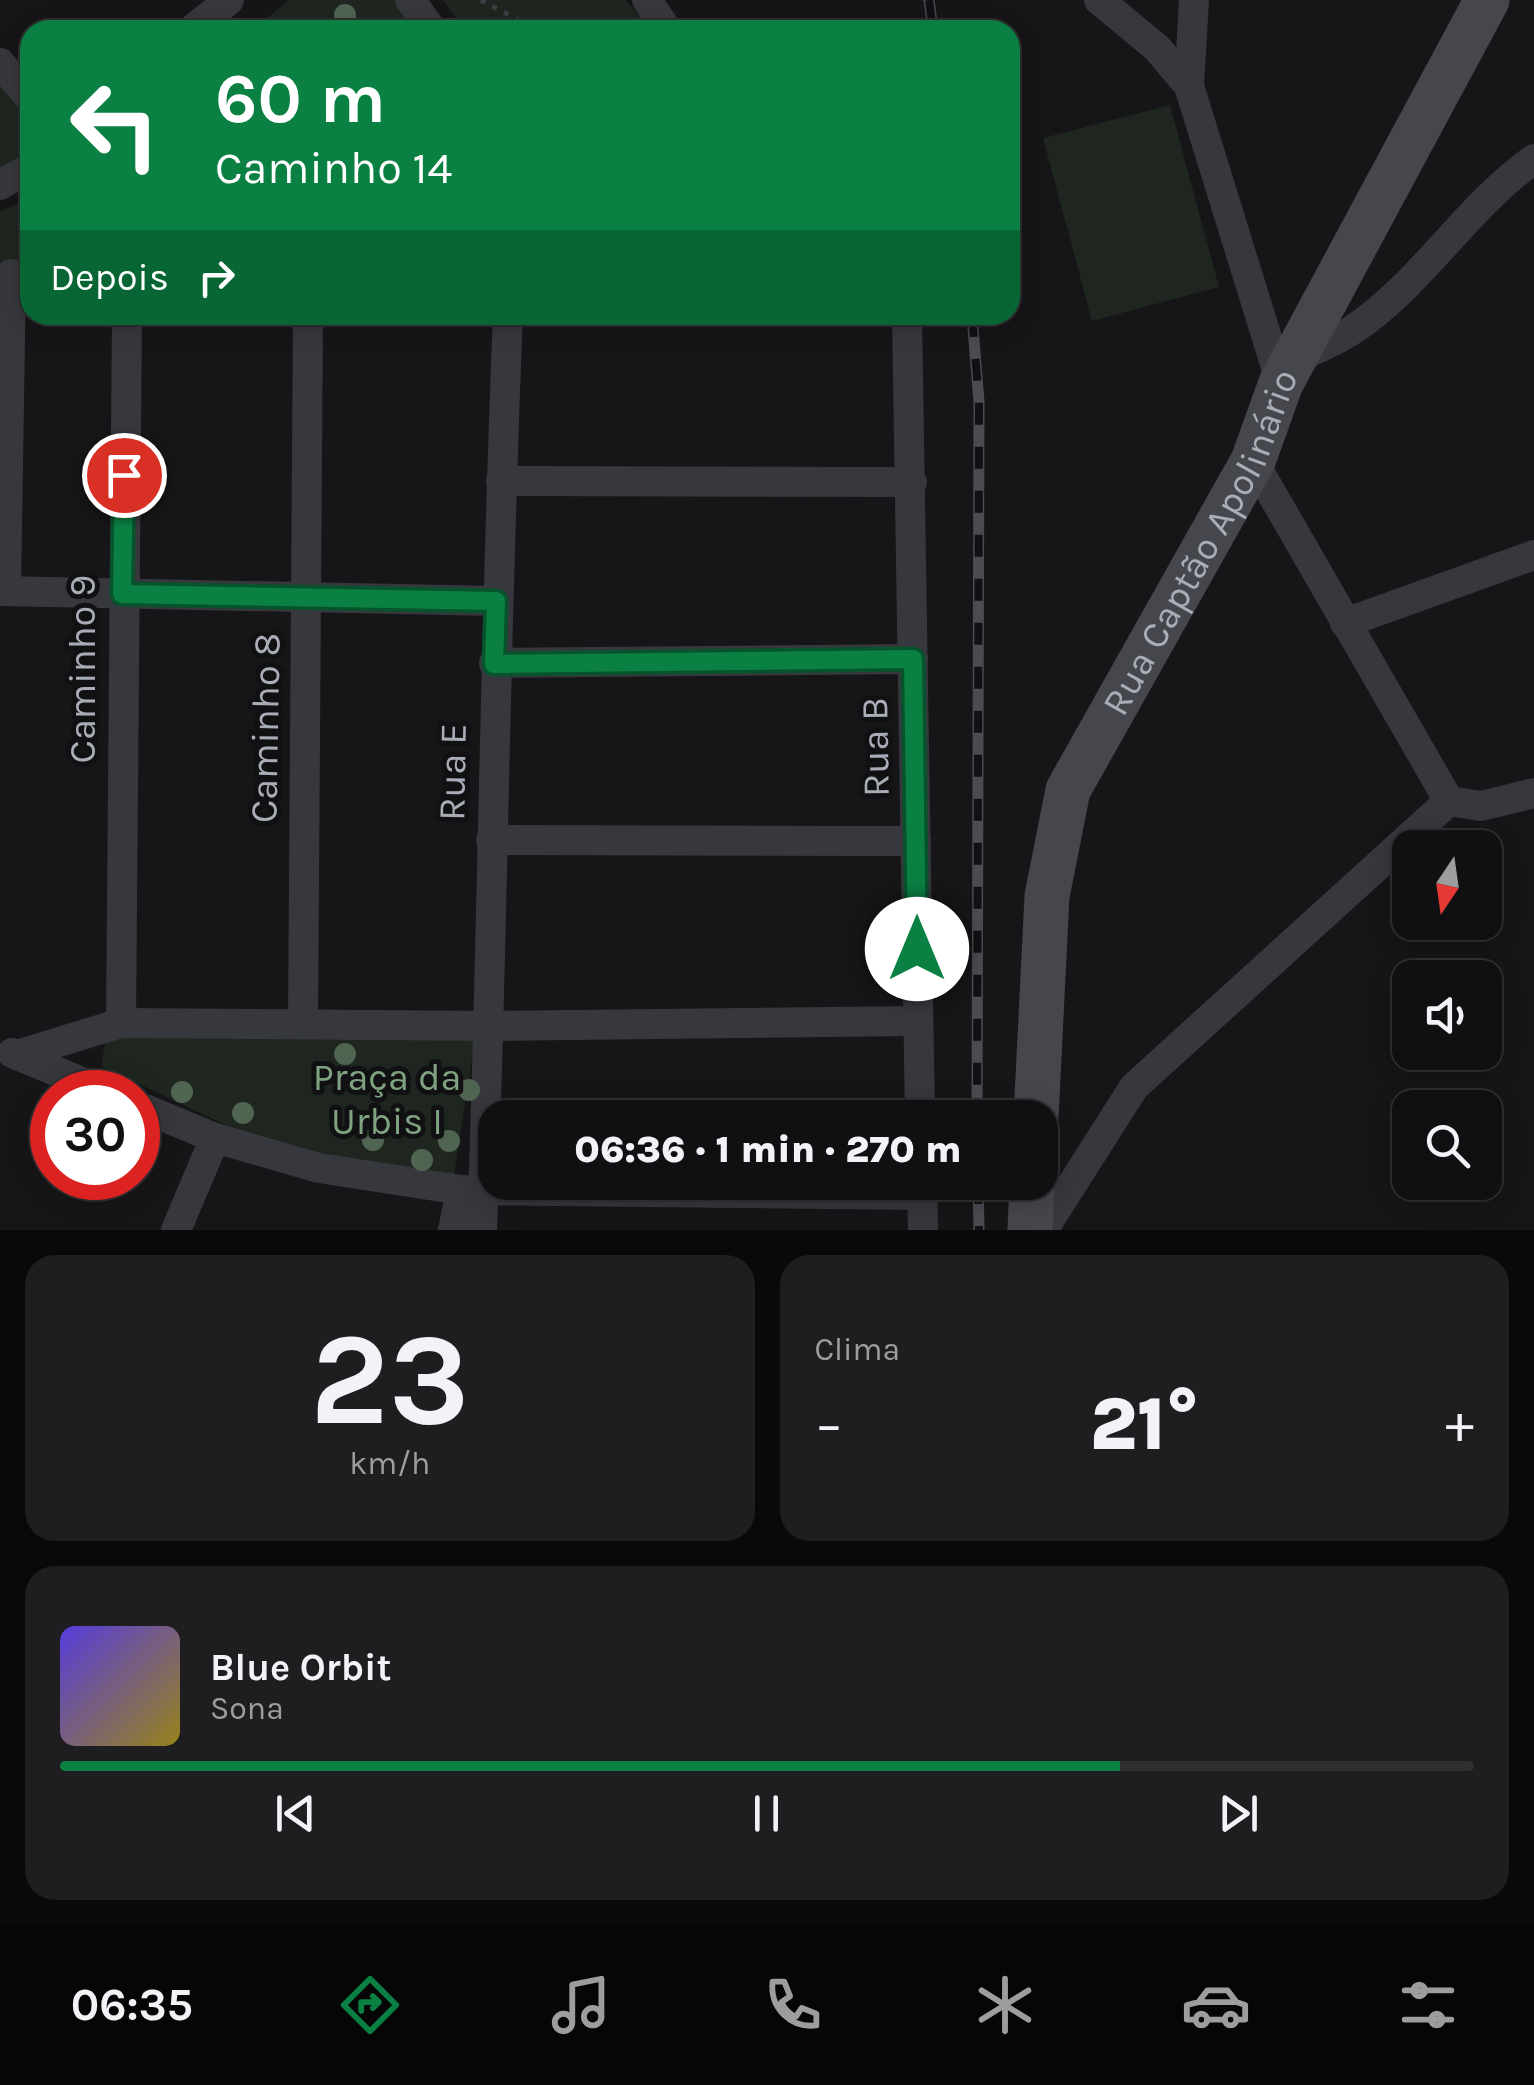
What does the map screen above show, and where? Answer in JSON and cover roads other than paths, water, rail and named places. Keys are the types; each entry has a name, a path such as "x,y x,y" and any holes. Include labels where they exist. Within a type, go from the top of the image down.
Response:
{"street":[{"path":"204,20 228,0"},
{"path":"1099,0 1157,48 1189,86 1288,371 1353,330 1384,304 1508,177 1534,159"},
{"path":"1189,86 1194,0"},
{"name":"Rua Captão Apolinário","path":"1037,1100 1048,896 1068,790 1253,461 1288,371 1487,0"},
{"path":"0,63 20,86"},
{"path":"14,273 3,591 496,601"},
{"name":"Caminho 9","path":"121,1023 127,325"},
{"name":"Caminho 8","path":"302,1021 308,325"},
{"name":"Rua E","path":"482,1230 472,1190 490,1026 494,664 508,325"},
{"name":"Rua B","path":"907,325 920,1100"},
{"path":"1253,461 1449,801"},
{"path":"501,481 912,482"},
{"path":"1345,623 1534,555"},
{"path":"494,664 913,659"},
{"path":"1449,801 1481,806 1534,793"},
{"path":"1043,1230 1134,1087 1449,801"},
{"path":"491,840 916,841"},
{"path":"8,1052 121,1023 302,1021 490,1026 918,1022"},
{"path":"8,1052 52,1070"},
{"path":"160,1115 215,1138 318,1168 478,1190"},
{"path":"176,1230 215,1138"},
{"path":"453,1230 472,1190"},
{"path":"923,1200 924,1230"},
{"path":"1030,1230 1031,1200"}],"railway":[{"path":"929,0 932,20"},
{"path":"973,325 979,402 977,1100"},
{"path":"978,1200 979,1230"}],"park label":[{"name":"Praça da Urbis I","path":"387,1099"}]}
